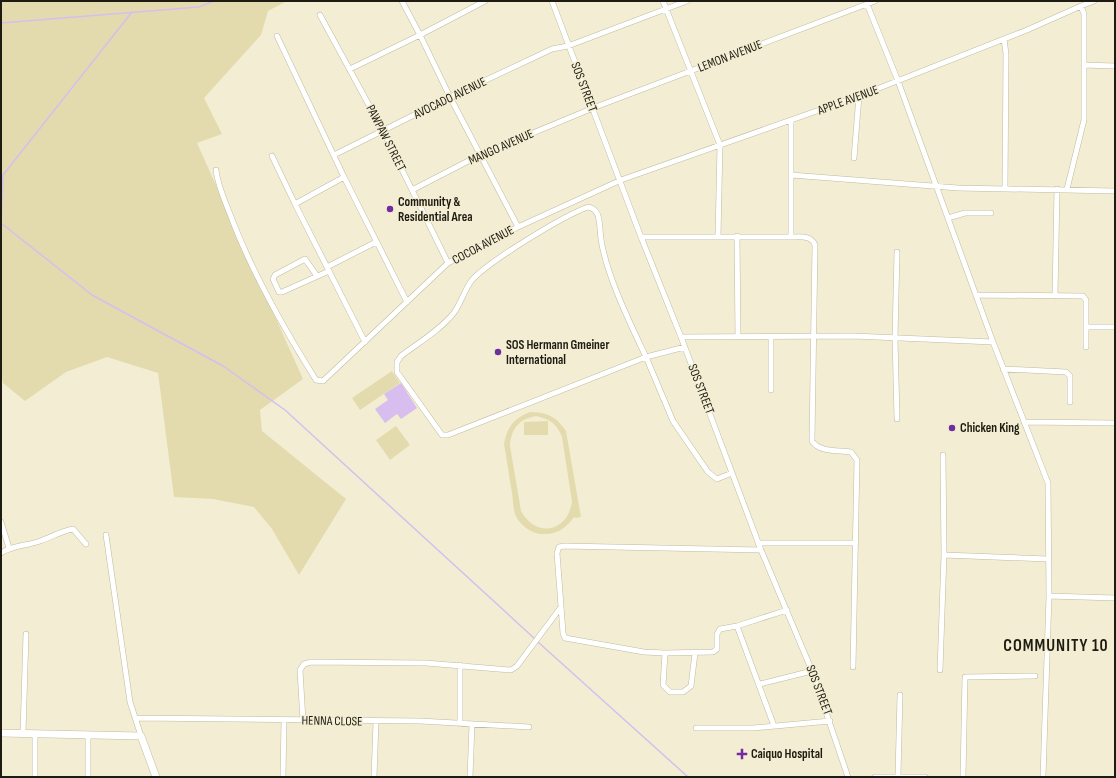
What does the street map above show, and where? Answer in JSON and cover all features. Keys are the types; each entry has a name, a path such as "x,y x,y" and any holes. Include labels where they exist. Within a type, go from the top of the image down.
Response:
{"street":[{"path":"402,1 450,97 518,226"},
{"path":"350,70 486,1"},
{"name":"SOS STREET","path":"552,1 568,46 621,180 641,237 685,347 758,543 812,671 830,721 847,777"},
{"path":"663,1 692,71 720,146 718,236"},
{"name":"AVOCADO AVENUE","path":"334,155 450,97 552,49 568,46 687,1"},
{"name":"LEMON AVENUE","path":"593,108 875,1"},
{"name":"APPLE AVENUE","path":"621,180 859,96 1004,39 1094,1"},
{"path":"867,4 898,81 1003,369 1048,483 1047,559 1049,596 1042,777"},
{"path":"1068,189 1084,120 1084,14 1081,6"},
{"name":"PAWPAW STREET","path":"320,15 383,131 448,263"},
{"path":"277,36 344,178 407,302"},
{"path":"1004,39 1006,60 1005,188"},
{"path":"1084,65 1115,66"},
{"path":"854,158 859,96"},
{"name":"MANGO AVENUE","path":"412,190 480,154 593,108"},
{"path":"791,121 791,237"},
{"path":"272,156 365,342"},
{"name":"COCOA AVENUE","path":"216,170 218,184 242,244 280,322 316,380 323,381 448,263 518,226 621,180"},
{"path":"791,175 936,186 1057,188 1115,191"},
{"path":"295,204 344,178"},
{"path":"1055,296 1057,188"},
{"path":"685,347 646,357 554,395 444,435 439,432 397,372 396,368 401,356 446,322 454,312 472,280 483,271 536,235 588,207 593,208 598,213 601,242 628,319 646,357 673,421 708,472 718,479 732,473"},
{"path":"948,218 965,213 991,213"},
{"path":"737,236 738,337"},
{"path":"641,237 737,236 791,237 809,238 813,240 815,245 812,440 816,447 822,449 851,452 857,460 852,667"},
{"path":"317,276 305,259 275,275 273,279 279,292 282,292 317,276 376,242"},
{"path":"897,252 895,338 897,419"},
{"path":"976,295 1084,296 1086,300 1086,347"},
{"path":"1087,327 1115,327"},
{"path":"681,337 813,336 993,342"},
{"path":"771,337 771,390"},
{"path":"1003,369 1066,372 1070,376 1070,402"},
{"path":"1024,422 1115,423"},
{"path":"940,670 944,556 943,455"},
{"path":"1,522 9,548"},
{"path":"1,553 9,548 40,541 60,531 73,528 86,544"},
{"path":"106,535 130,702 156,777"},
{"path":"758,543 856,544"},
{"path":"761,550 559,547 557,553 563,633 567,639 625,649 665,653 715,651 717,649 718,631 787,610"},
{"path":"944,556 1047,559"},
{"path":"1049,596 1115,598"},
{"path":"303,721 300,670 304,664 310,662 369,662 460,665 508,670 514,669 561,608"},
{"path":"737,626 760,684 774,726"},
{"path":"23,733 26,634"},
{"path":"665,653 663,685 670,692 683,692 690,686 695,652"},
{"path":"460,665 460,724"},
{"path":"760,684 812,671"},
{"path":"963,777 965,677 1035,676"},
{"path":"898,776 900,695"},
{"name":"HENNA CLOSE","path":"136,718 529,726"},
{"path":"283,777 284,720"},
{"path":"696,728 774,726 830,721"},
{"path":"374,777 376,722"},
{"path":"470,777 472,724"},
{"path":"1,733 141,736"},
{"path":"35,734 35,777"},
{"path":"88,735 88,777"},
{"path":"875,777 925,777"}],"shaded area":[{"path":"1,1 287,1 268,11 261,35 204,98 222,134 197,143 303,379 260,410 262,431 346,499 299,575 272,529 254,507 213,499 174,497 158,373 107,357 66,372 25,401 3,383 1,373"},
{"path":"392,371 400,383 360,410 352,398"},
{"path":"401,383 417,408 401,419 397,414 385,423 375,409 388,400 384,394"},
{"path":"530,412 542,413 551,416 563,426 566,431 581,517 574,517 558,532 549,534 535,533 520,522 514,512 504,444 509,428 524,414","holes":["530,417 541,417 555,425 562,437 572,502 569,512 564,520 558,526 550,528 542,528 535,525 527,520 521,511 510,446 514,430 521,422"]},
{"path":"548,421 548,435 524,435 524,422"},
{"path":"396,426 410,445 390,460 376,440"}],"waterway":[{"path":"1,23 199,7 214,1"},
{"path":"132,12 3,175 1,223 92,295 223,366 285,410 535,639"},
{"path":"538,642 688,777"}],"place":[{"name":"Community & Residential Area","path":"390,209"},
{"name":"SOS Hermann Gmeiner International","path":"498,352"},
{"name":"Chicken King","path":"952,428"},
{"name":"Caiquo Hospital","path":"742,754"}],"district":[{"name":"COMMUNITY 10","path":"1056,646"}]}
